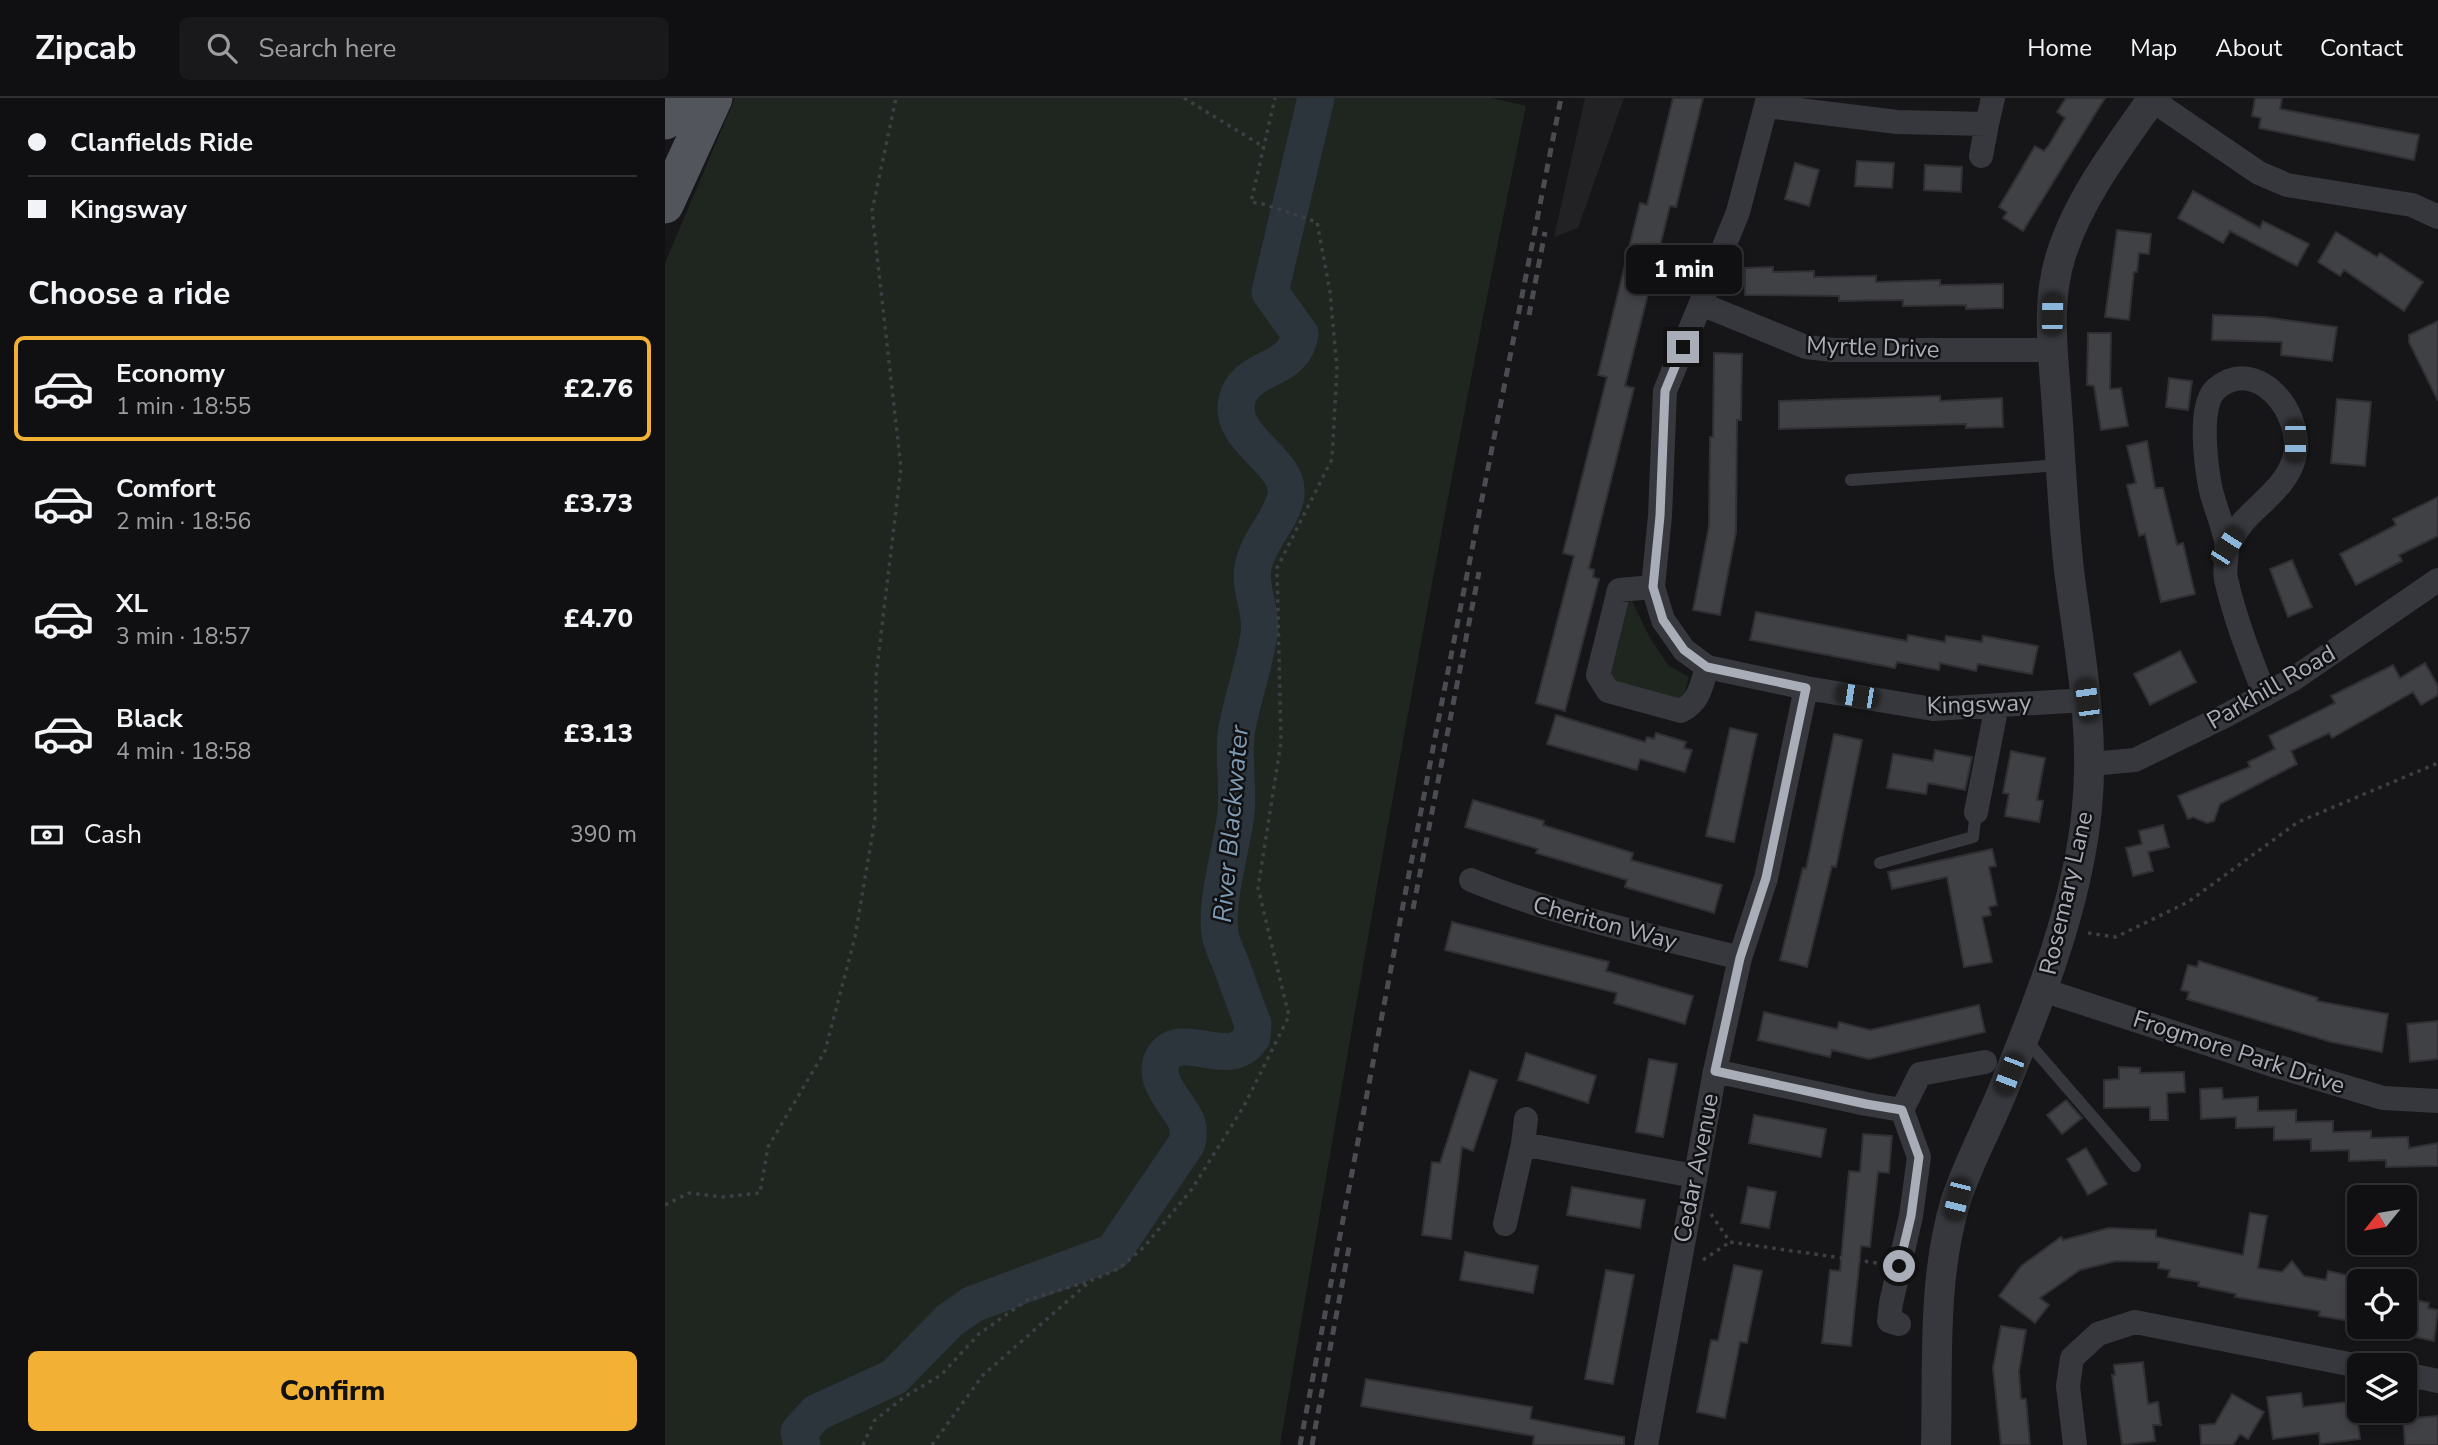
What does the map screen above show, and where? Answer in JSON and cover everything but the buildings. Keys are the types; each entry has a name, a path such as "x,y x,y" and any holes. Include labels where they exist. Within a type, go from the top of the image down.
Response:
{"main road":[{"path":"665,121 675,98"},
{"path":"665,205 714,98"}],"street":[{"path":"1981,156 1993,98"},
{"path":"2153,99 2259,173 2287,185 2412,205 2438,217"},
{"name":"Rosemary Lane","path":"1936,1445 1938,1329 1950,1224 1957,1199 2043,990 2080,856 2087,812 2090,764 2087,700 2069,566 2053,350 2056,277 2069,234 2104,170 2153,99"},
{"path":"1768,102 1897,122 1987,124"},
{"name":"Kingsway","path":"1768,102 1738,212 1665,391 1660,516 1653,587 1663,620 1684,650 1707,667 1806,688 1933,709 2087,700"},
{"name":"Myrtle Drive","path":"1701,303 1806,348 2053,350"},
{"path":"2227,547 2242,523 2281,483 2295,455 2295,426 2284,403 2258,381 2239,378 2216,389 2206,406 2210,485 2227,547 2225,576 2265,695"},
{"name":"Parkhill Road","path":"2090,764 2135,760 2265,695 2292,680 2438,580"},
{"path":"1653,587 1619,590 1598,674 1608,691 1681,711 1692,705 1699,693 1707,667"},
{"name":"Cedar Avenue","path":"1646,1445 1715,1071 1740,958 1766,878 1806,688"},
{"path":"1976,812 1997,705"},
{"name":"Cheriton Way","path":"1471,880 1546,908 1740,958"},
{"name":"Frogmore Park Drive","path":"2043,990 2383,1098 2438,1101"},
{"path":"1899,1324 1889,1321 1911,1216 1919,1157 1902,1110 1920,1074 1985,1062"},
{"path":"1715,1071 1902,1110"},
{"path":"1505,1224 1526,1119"},
{"path":"1523,1144 1693,1181"},
{"path":"2075,1445 2069,1386 2073,1358 2098,1335 2135,1322 2347,1364"},
{"path":"2417,1377 2438,1381"}],"lane":[{"path":"1851,480 2061,465"},
{"path":"1880,863 1972,837 1976,812"},
{"path":"2023,1037 2135,1166"}],"path":[{"path":"665,1205 689,1193 722,1197 760,1193 768,1147 825,1051 855,937 875,819 876,677 901,467 872,211 896,98"},
{"path":"1184,98 1264,147"},
{"path":"863,1445 874,1421 904,1396 941,1375 979,1334 1027,1300 1090,1281 1118,1269 1144,1247 1192,1189 1244,1106 1289,1016 1258,888 1281,742 1277,568 1332,459 1338,369 1330,292 1317,222 1251,202 1275,98"},
{"path":"2079,931 2116,937 2188,902 2298,822 2438,763"},
{"path":"1693,1181 1730,1242 1899,1266"},
{"path":"932,1445 983,1375 1090,1281"}],"shaded area":[{"path":"735,98 1492,98 1526,106 1428,607 1280,1445 665,1445 665,263"},
{"path":"1585,98 1624,98 1578,228 1554,237"},
{"path":"1632,601 1650,638 1668,665 1689,677 1682,702 1618,687 1606,674 1622,605"}],"waterway":[{"name":"River Blackwater","path":"802,1445 799,1432 816,1413 894,1377 950,1320 973,1304 1113,1252 1187,1143 1186,1120 1162,1081 1160,1066 1164,1056 1181,1047 1228,1052 1237,1050 1252,1037 1253,1024 1221,938 1219,921 1236,813 1237,728 1260,627 1253,567 1286,495 1285,483 1279,471 1249,438 1236,414 1237,400 1242,388 1250,380 1289,356 1296,347 1300,334 1270,292 1316,98"}],"railway":[{"path":"1300,1445 1561,98"},
{"path":"1529,315 1545,232"},
{"path":"1413,909 1479,572"},
{"path":"1312,1445 1350,1242"}],"route":[{"path":"1683,347 1665,391 1660,516 1653,587 1663,620 1684,650 1707,667 1806,688 1766,878 1740,958 1715,1071 1902,1110 1919,1157 1911,1216 1899,1266"}]}
